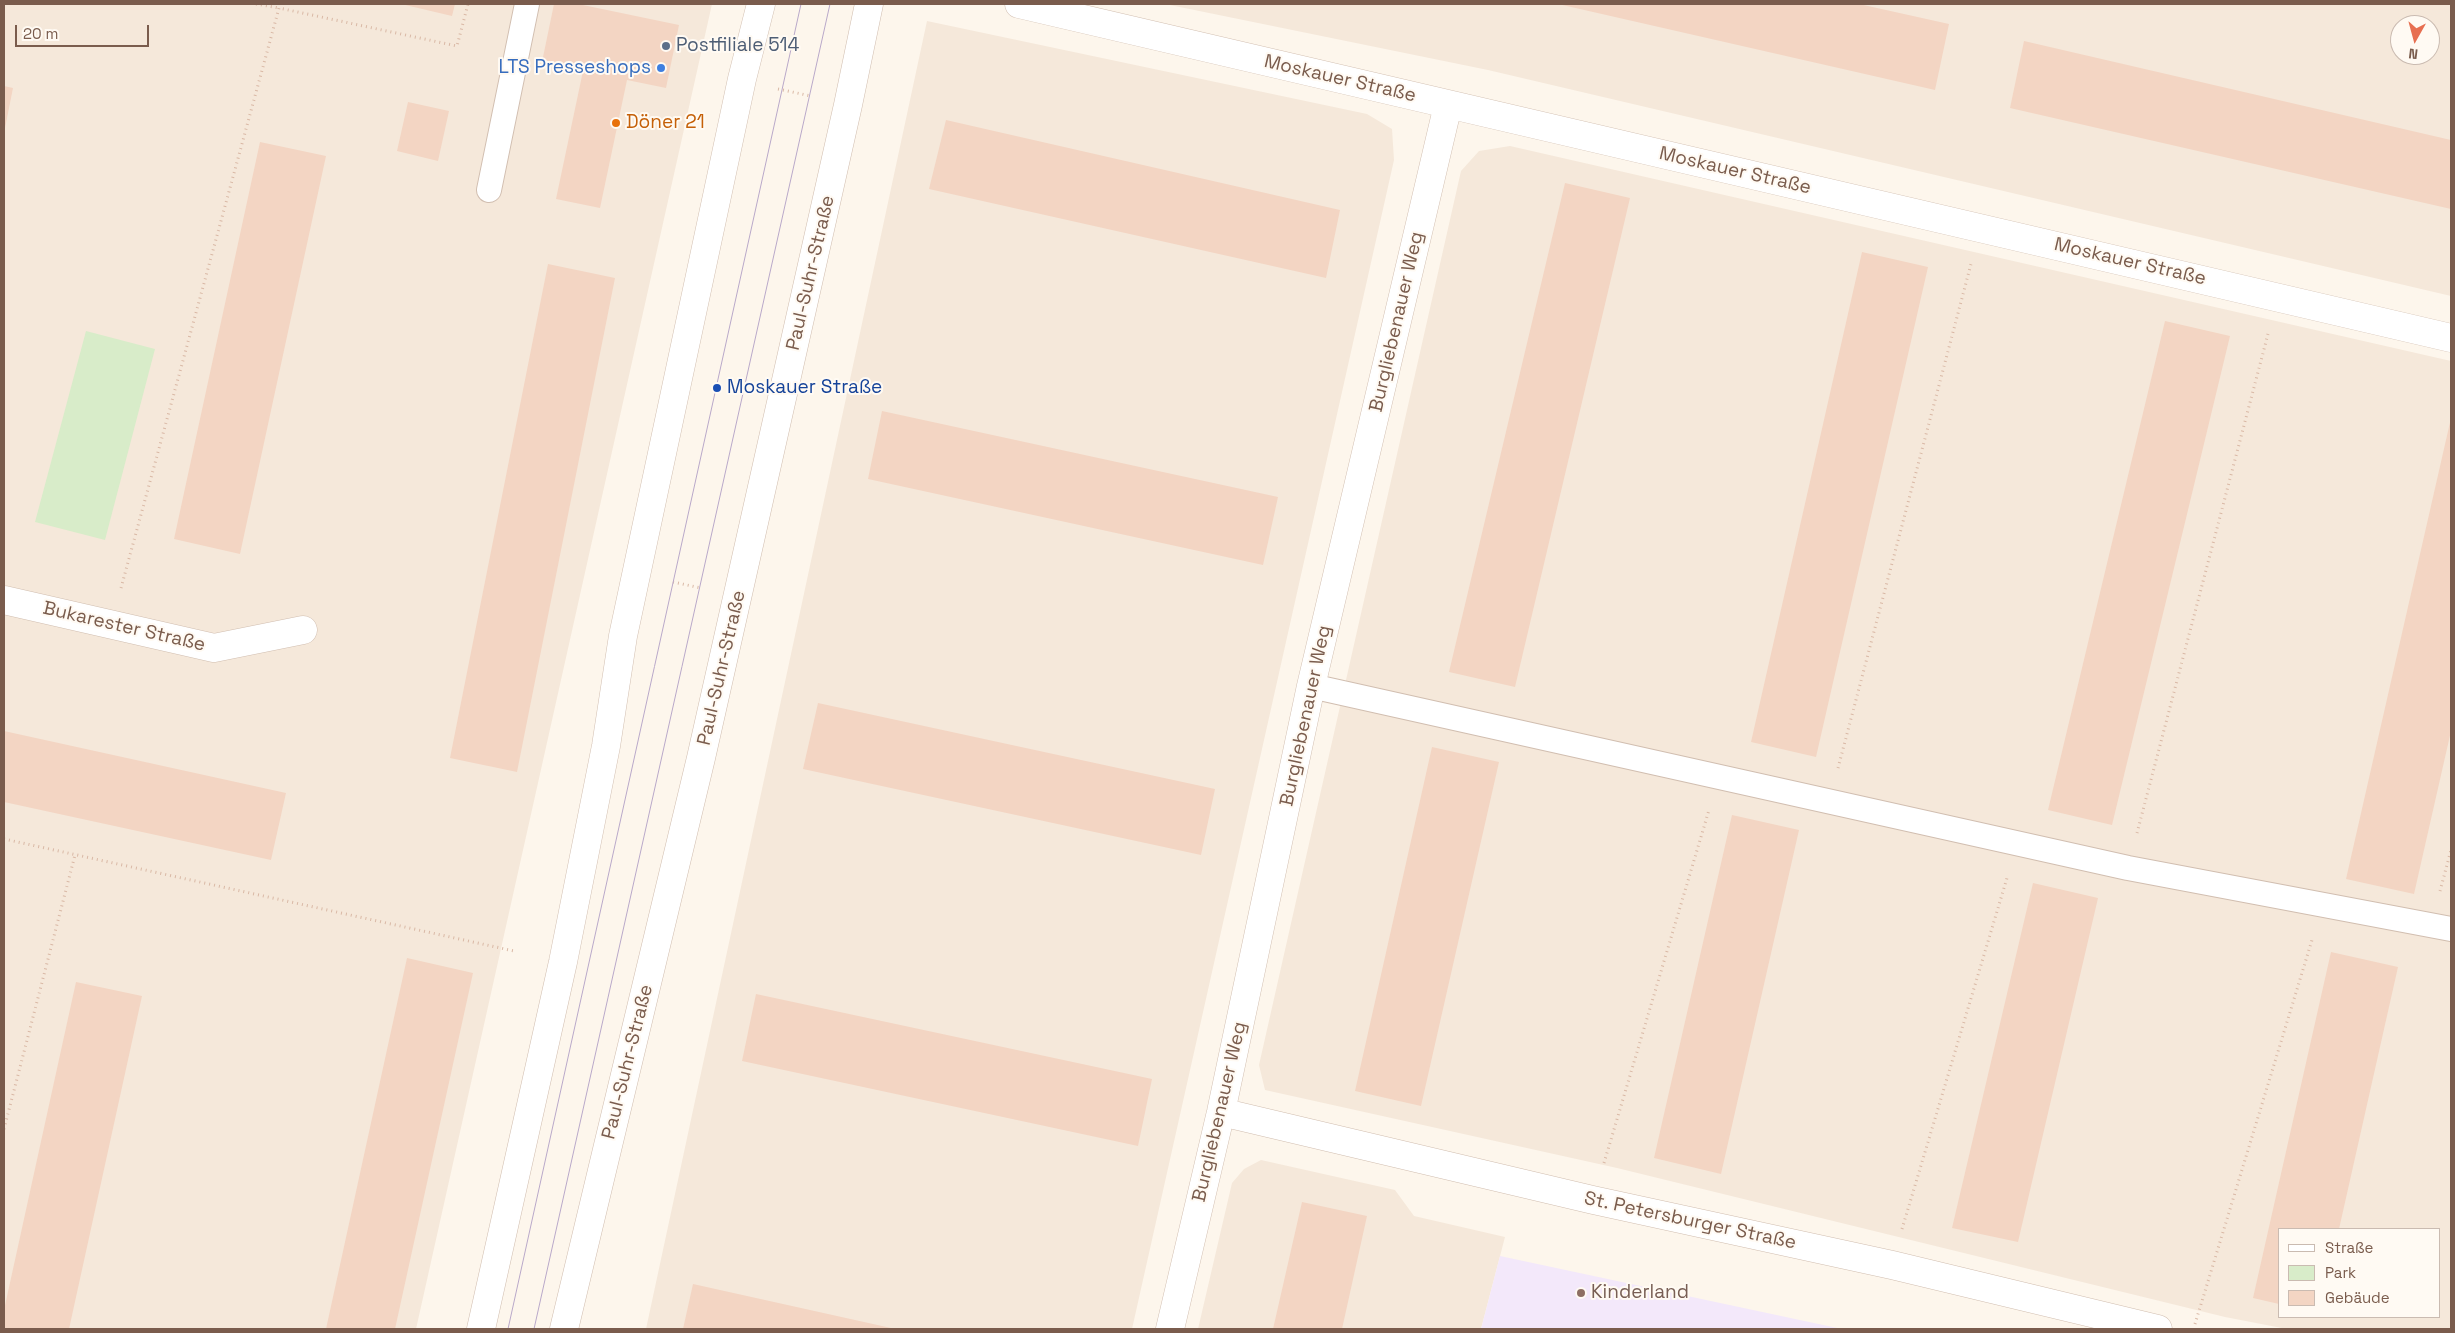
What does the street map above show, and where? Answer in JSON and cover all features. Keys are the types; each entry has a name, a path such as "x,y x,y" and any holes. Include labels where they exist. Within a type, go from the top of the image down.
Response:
{"street":[{"path":"480,1329 563,962 606,746 624,636 742,79 761,4"},
{"name":"Paul-Suhr-Straße","path":"564,1329 738,596 848,105 868,4"},
{"name":"Moskauer Straße","path":"1019,4 1448,105 1982,227 2451,338"},
{"name":"Burgliebenauer Weg","path":"1170,1329 1221,1112 1312,686 1448,105"},
{"name":"Bukarester Straße","path":"4,600 214,648 303,630"},
{"name":"St. Petersburger Straße","path":"1221,1112 1593,1200 1892,1265 2158,1329"}],"lane":[{"path":"489,190 527,4"},
{"path":"1312,686 2128,868 2441,927"}],"path":[{"path":"256,4 457,46 468,4"},
{"path":"111,625 279,8"},
{"path":"742,79 848,105"},
{"path":"1830,802 1982,227"},
{"path":"2128,868 2278,297"},
{"path":"668,581 738,596"},
{"path":"1593,1200 1720,776"},
{"path":"4,839 514,951"},
{"path":"1892,1265 2017,843"},
{"path":"2441,927 2451,850"},
{"path":"4,1129 75,855"},
{"path":"2194,1329 2323,906"}],"shaded area":[{"path":"4,4 712,4 416,1329 4,1329"},
{"path":"1165,4 2451,4 2451,296 1488,70"},
{"path":"927,21 1367,114 1392,129 1394,160 1132,1329 646,1329"},
{"path":"1510,146 2451,361 2451,1329 2287,1329 2225,1317 1617,1168 1265,1090 1259,1065 1461,171 1479,151"},
{"path":"1261,1160 1395,1190 1414,1216 1505,1237 1481,1329 1198,1329 1232,1183 1244,1169"},
{"name":"Kinderland","path":"1500,1256 1842,1329 1481,1329"}],"green space":[{"path":"86,331 155,349 105,540 35,522"}],"building":[{"path":"401,4 455,4 452,16"},
{"path":"554,4 578,4 679,25 666,88 627,80 600,208 556,199 583,71 542,62"},
{"path":"1558,4 1859,4 1949,24 1935,90"},
{"path":"2024,41 2451,140 2451,209 2010,108"},
{"path":"4,86 13,88 5,128 4,128"},
{"path":"408,102 449,111 438,161 397,151"},
{"path":"946,120 1340,210 1326,278 929,189"},
{"path":"260,142 326,156 240,554 174,539"},
{"path":"1565,183 1630,198 1515,687 1449,672"},
{"path":"1862,252 1928,267 1816,757 1751,742"},
{"path":"548,264 615,278 517,772 450,758"},
{"path":"2165,321 2230,336 2112,825 2048,810"},
{"path":"882,411 1278,497 1263,565 868,479"},
{"path":"2451,418 2451,731 2414,894 2346,879"},
{"path":"818,703 1215,789 1201,855 803,769"},
{"path":"4,731 286,793 271,860 4,802"},
{"path":"1432,747 1499,762 1421,1106 1355,1091"},
{"path":"1732,815 1799,830 1721,1174 1654,1158"},
{"path":"2033,883 2098,898 2018,1242 1952,1228"},
{"path":"2331,952 2398,967 2339,1228 2278,1228 2278,1304 2253,1298"},
{"path":"407,958 473,973 395,1329 326,1329"},
{"path":"76,982 142,996 69,1329 4,1329 4,1310"},
{"path":"756,994 1152,1079 1138,1146 742,1061"},
{"path":"1302,1202 1367,1216 1342,1329 1273,1329"},
{"path":"693,1284 891,1328 895,1329 683,1329"}],"tram line":[{"path":"508,1329 801,4"},
{"path":"534,1329 830,4"}],"place":[{"name":"Postfiliale 514","path":"666,46"},
{"name":"LTS Presseshops","path":"661,68"},
{"name":"Döner 21","path":"616,123"},
{"name":"Moskauer Straße","path":"717,388"},
{"name":"Kinderland","path":"1581,1293"}]}
